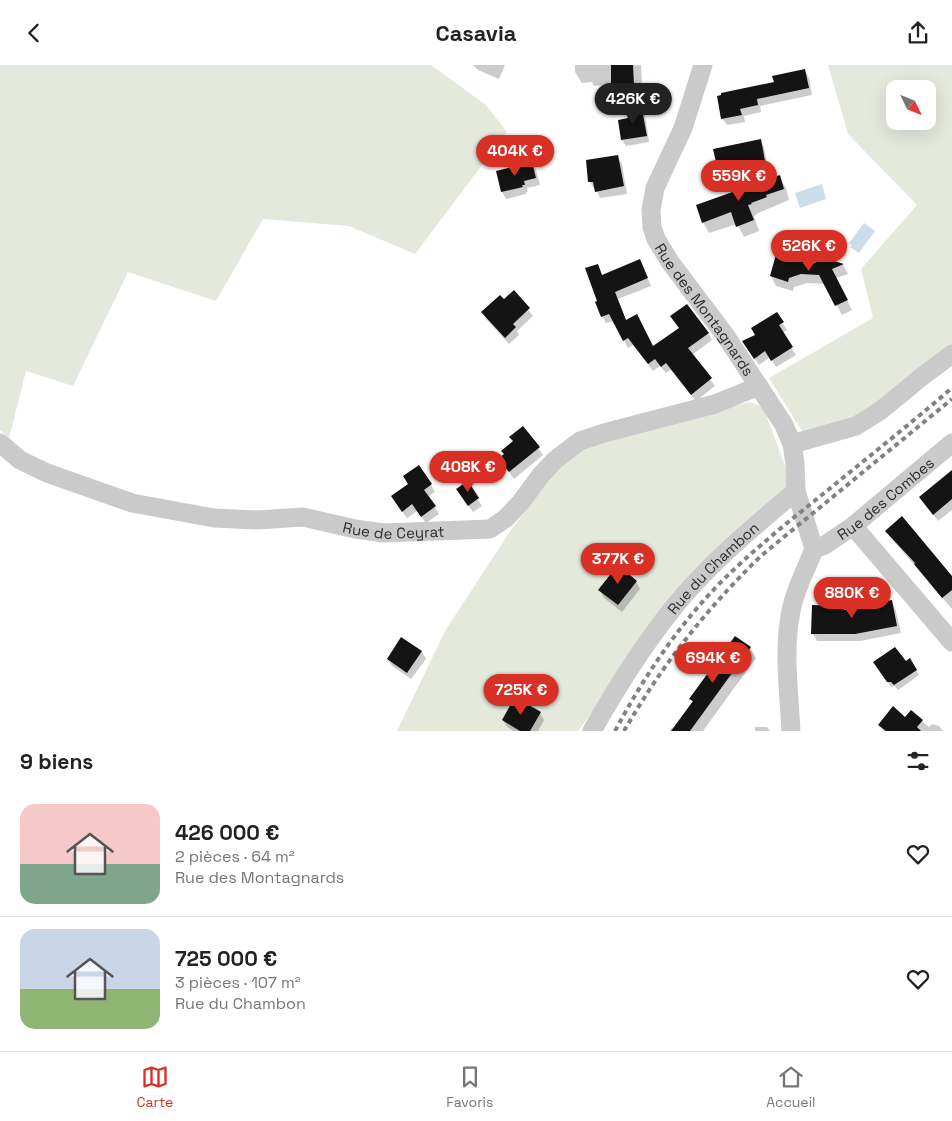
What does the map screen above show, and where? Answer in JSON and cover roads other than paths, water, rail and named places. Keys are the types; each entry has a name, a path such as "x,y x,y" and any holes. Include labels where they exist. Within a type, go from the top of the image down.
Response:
{"street":[{"name":"Rue des Montagnards","path":"703,65 683,128 654,188 651,210 652,227 656,239 670,262 725,335 784,425 792,444 796,491 814,549"},
{"path":"792,444 856,426 880,411 952,354"},
{"name":"Rue de Ceyrat","path":"0,443 20,460 34,468 132,503 214,518 257,520 303,517 355,529 384,533 490,529 511,513 555,460 580,441 715,404 759,386"},
{"name":"Rue des Combes","path":"814,549 825,545 853,527 952,443"},
{"name":"Rue du Chambon","path":"592,731 621,680 685,594 734,543 796,491"},
{"path":"853,527 952,642"},
{"path":"791,731 787,647 790,612 798,584 814,549"}],"water":[{"path":"822,184 826,199 800,208 795,193"},
{"path":"864,223 875,231 859,253 850,247 852,245 849,243"}],"railway":[{"path":"615,731 662,653 720,583 770,537 952,388"},
{"path":"624,731 670,660 704,617 742,575 762,555 952,399"}]}
